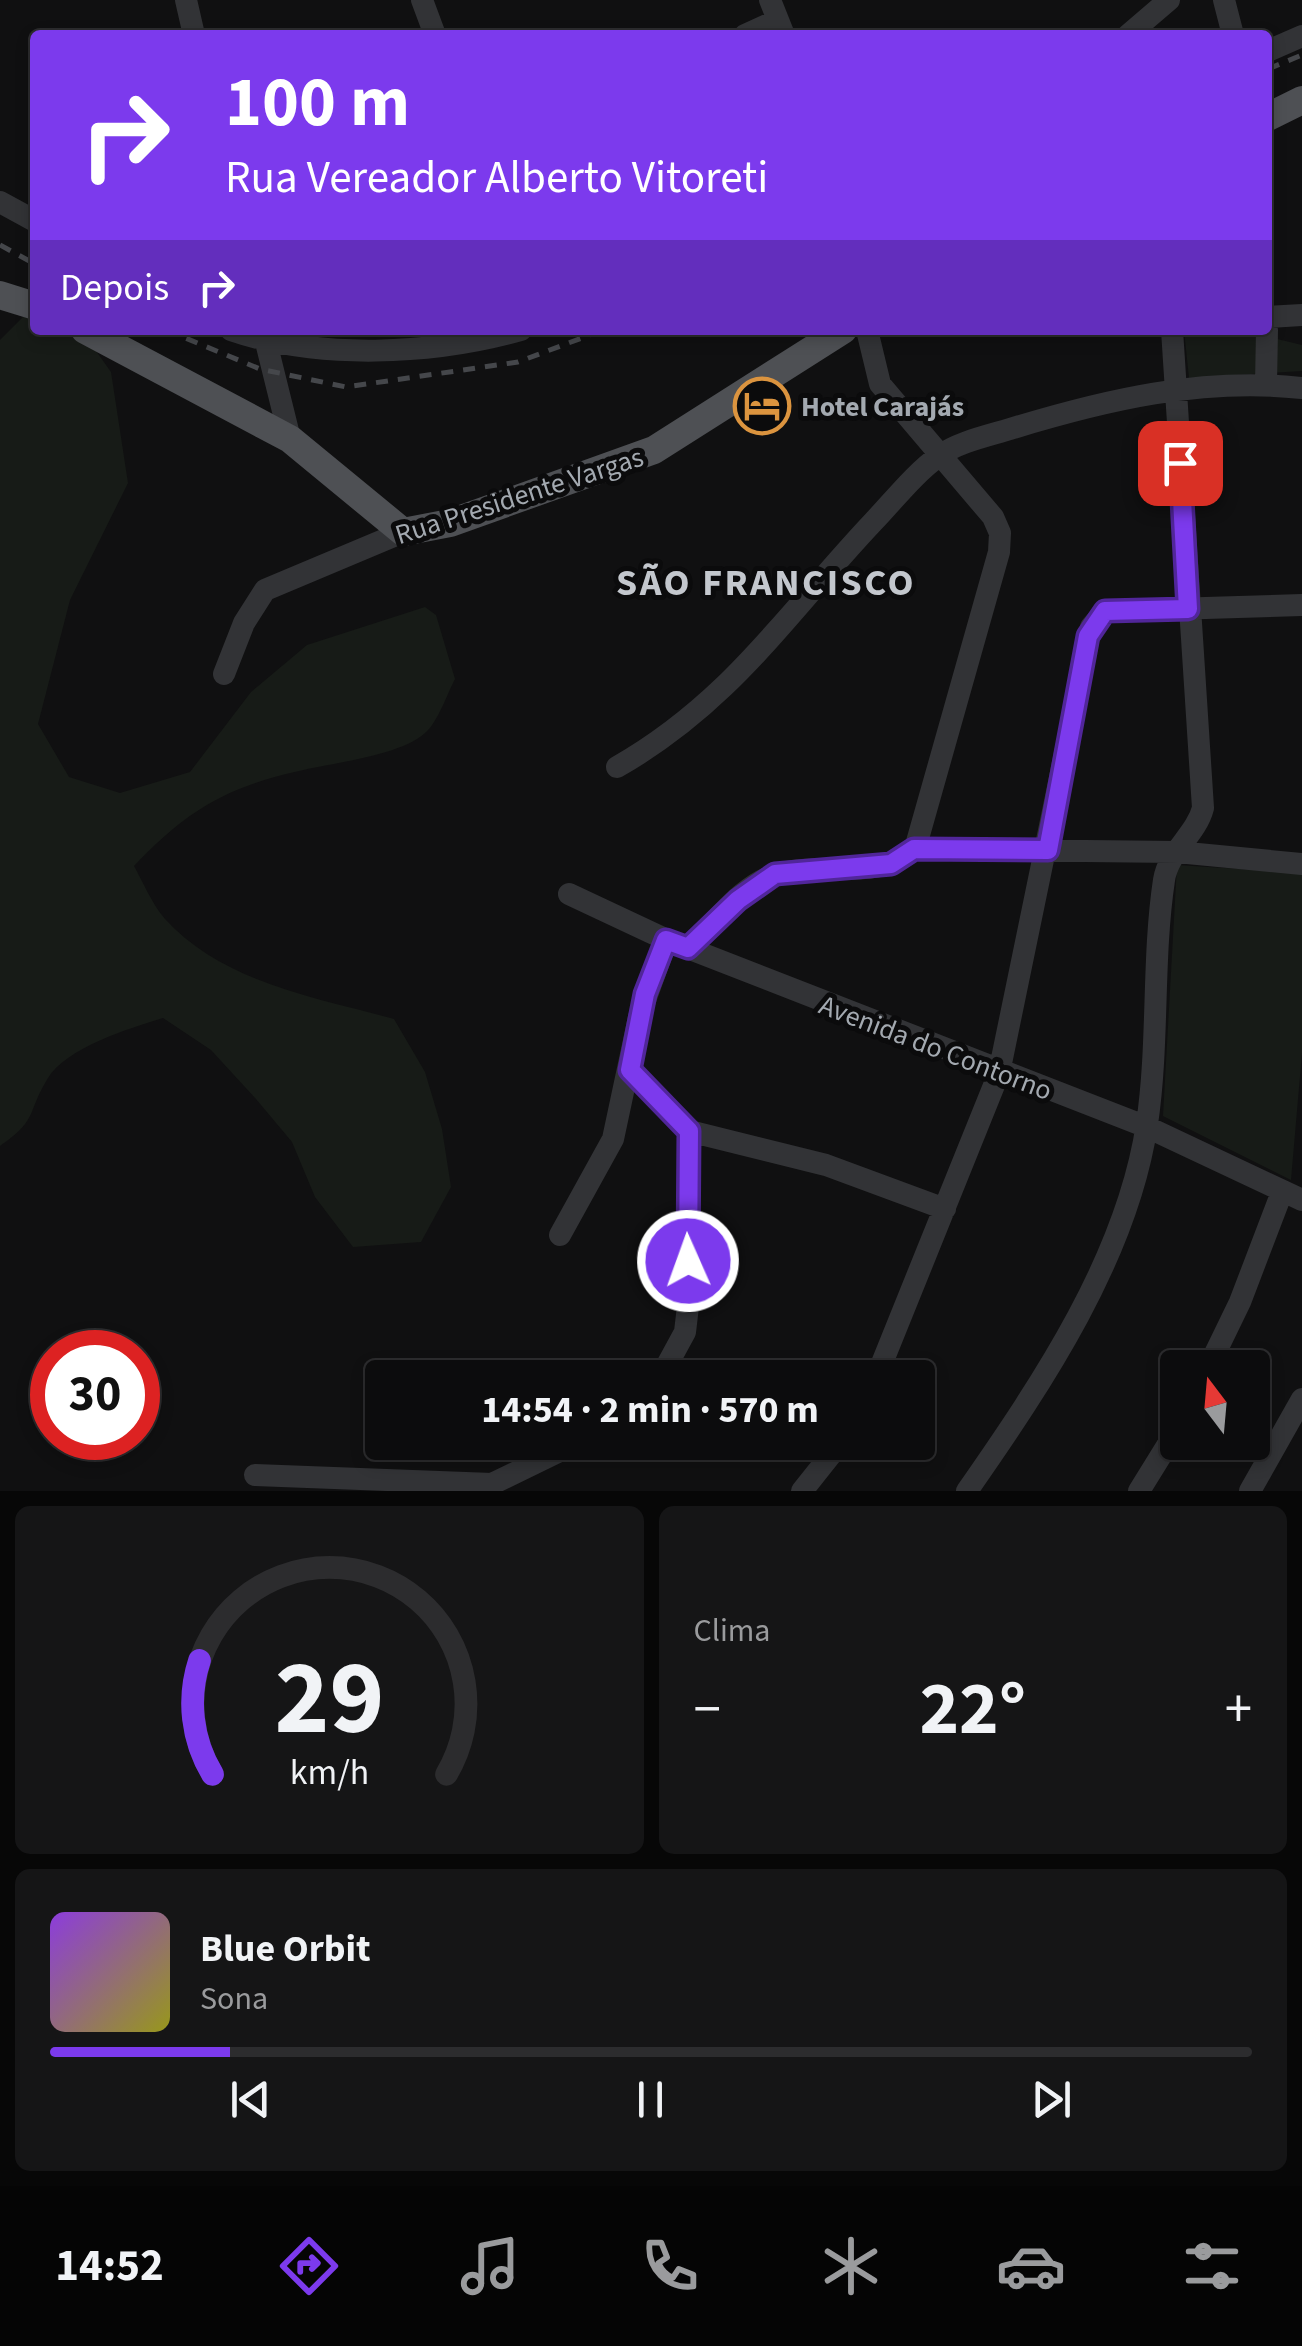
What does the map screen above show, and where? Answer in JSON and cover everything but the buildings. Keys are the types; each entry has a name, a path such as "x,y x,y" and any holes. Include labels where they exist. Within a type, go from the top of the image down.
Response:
{"main road":[{"path":"1272,115 1302,100"},
{"path":"0,295 30,304"},
{"path":"94,335 290,439 403,532"},
{"name":"Rua Presidente Vargas","path":"403,532 450,523 654,450 834,335"}],"street":[{"path":"186,0 193,30"},
{"path":"422,0 434,30"},
{"path":"1134,30 1168,0"},
{"path":"1224,0 1232,30"},
{"path":"754,30 777,18"},
{"path":"1272,49 1302,36"},
{"path":"0,202 30,219"},
{"path":"1266,384 1279,320 1302,328"},
{"path":"290,439 264,336 373,348 503,335"},
{"path":"869,335 880,384 994,518 1000,533 999,552 914,849"},
{"path":"967,1491 1028,1396 1109,1254 1127,1212 1147,1128 1155,1063 1164,878 1199,823 1203,808 1172,335"},
{"path":"617,767 676,731 734,682 849,548 939,455 1086,406 1176,390 1266,384 1302,388"},
{"name":"Rua Presidente Vargas","path":"224,674 248,614 266,590 403,532"},
{"path":"883,1360 999,1074 1048,850 1088,636 1105,611 1302,605"},
{"path":"560,1235 613,1139 642,1006 678,944 775,874 891,864 914,849 1177,852 1302,864"},
{"name":"Avenida do Contorno","path":"569,894 678,944 999,1074 1147,1128 1292,1196"},
{"path":"630,1070 689,1131 826,1166 945,1209"},
{"path":"670,1360 685,1332 690,1289 689,1131"},
{"path":"1217,1350 1292,1196"},
{"path":"1250,1491 1302,1399"},
{"path":"1139,1491 1160,1457"},
{"path":"255,1475 323,1484 491,1487 543,1460"},
{"path":"802,1491 827,1460"}],"shaded area":[{"path":"30,310 30,335 85,335 111,372 128,483 70,600 38,724 69,777 120,793 190,772 251,692 307,645 425,607 436,615 455,679 425,733 383,753 273,777 228,794 189,816 134,866 165,919 214,959 302,995 394,1019 425,1072 442,1129 451,1187 421,1242 353,1247 315,1197 292,1142 211,1050 163,1018 100,1040 69,1057 48,1078 27,1122 0,1146 0,340"},
{"path":"1185,335 1261,335 1302,345 1302,371 1189,378"},
{"path":"1177,865 1302,873 1302,1053 1291,1180 1163,1116"}],"railway":[{"path":"1272,67 1302,55"},
{"path":"0,245 30,261"},
{"path":"178,335 260,369 346,387 518,362 590,335"}],"place":[{"name":"Hotel Carajás","path":"762,406"}],"district":[{"name":"SÃO FRANCISCO","path":"766,582"}],"route":[{"path":"688,1261 689,1131 630,1070 645,994 666,940 688,948 738,900 775,874 891,864 914,849 1048,850 1088,636 1095,620 1105,611 1188,609 1180,463"}]}
